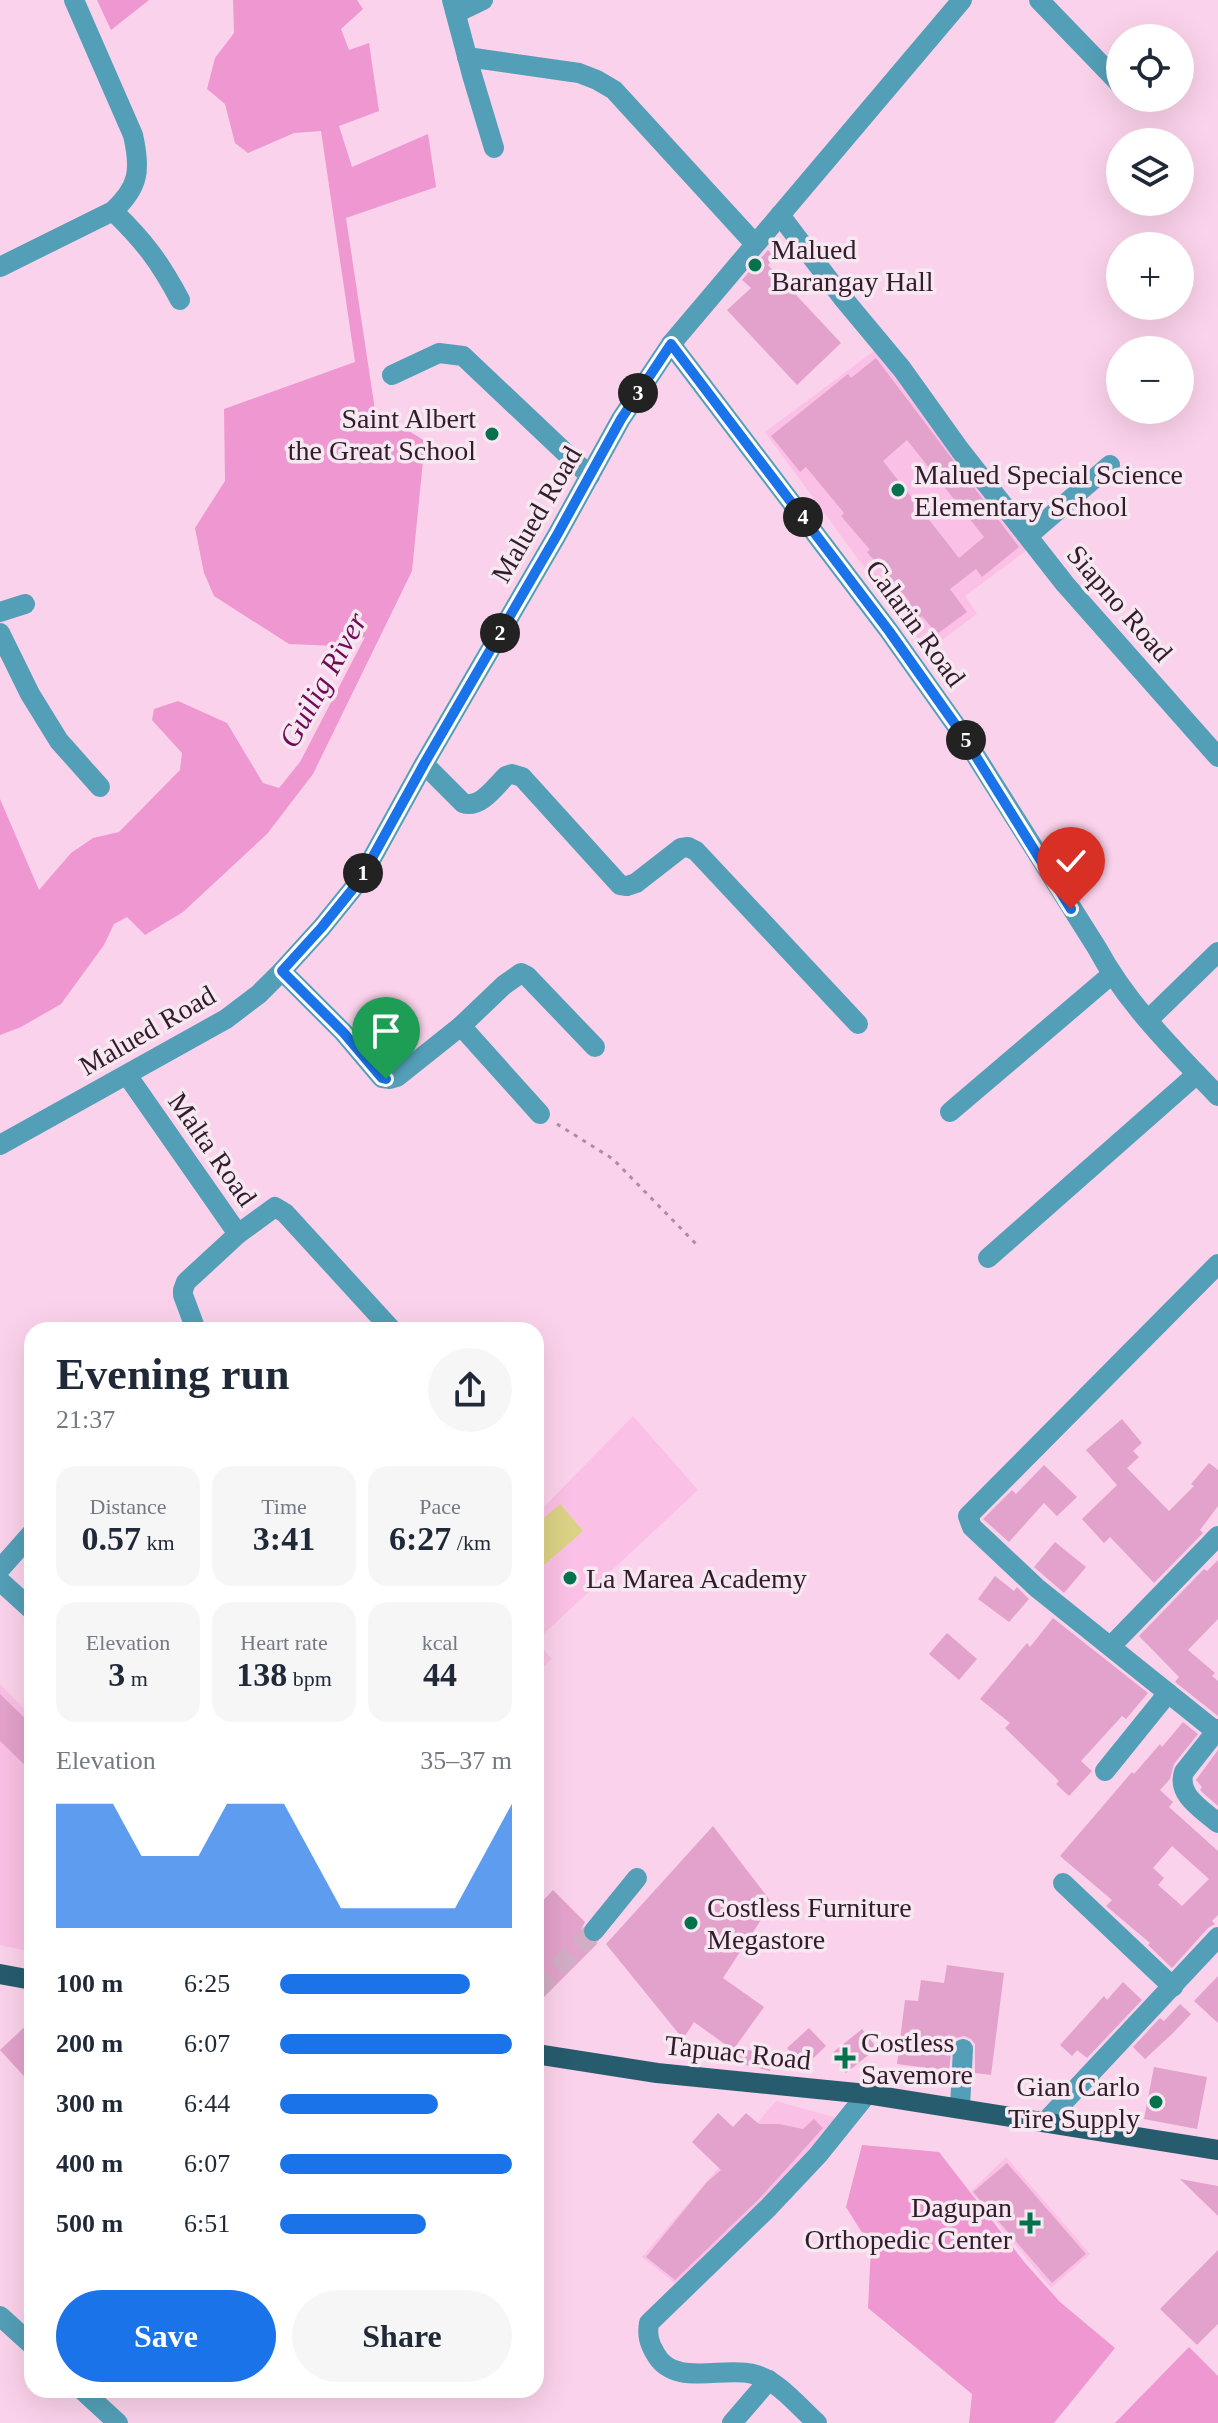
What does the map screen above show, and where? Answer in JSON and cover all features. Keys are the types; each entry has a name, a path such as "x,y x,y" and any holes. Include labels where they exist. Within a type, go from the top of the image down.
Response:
{"main road":[{"path":"0,1974 24,1978"},
{"name":"Tapuac Road","path":"544,2055 657,2073 867,2094 960,2107 1218,2150"}],"street":[{"path":"0,267 113,211 134,187 137,153 133,135 74,0"},
{"path":"483,0 454,6 494,148"},
{"name":"Malued Road","path":"0,1145 226,1019 259,994 322,927 360,880 621,419 671,344 962,0"},
{"path":"1039,0 1106,69"},
{"path":"467,57 579,73 614,90 755,244"},
{"path":"113,211 161,264 180,300"},
{"name":"Siapno Road","path":"780,215 902,369 960,450 1065,584 1218,757"},
{"name":"Calarin Road","path":"671,344 889,631 962,734 1111,975 1218,1096"},
{"path":"392,375 439,353 463,356 590,476"},
{"path":"1028,536 1110,465"},
{"path":"0,612 25,604"},
{"path":"0,633 30,694 59,741 100,787"},
{"path":"424,764 463,803 469,805 478,803 506,776 522,777 620,885 636,883 681,848 696,851 858,1024"},
{"path":"1148,1020 1218,952"},
{"path":"282,971 343,1032 382,1078 397,1077 521,973 595,1047"},
{"path":"950,1112 1111,975"},
{"path":"461,1026 540,1114"},
{"path":"988,1258 1197,1074"},
{"name":"Malta Road","path":"127,1075 238,1234 186,1282 183,1295 193,1322"},
{"path":"238,1234 271,1208 280,1208 385,1322"},
{"path":"1218,1264 968,1516 972,1527 1037,1588 1217,1731 1182,1778 1188,1797 1218,1823"},
{"path":"1111,1646 1218,1536"},
{"path":"0,1569 24,1542"},
{"path":"0,1581 24,1603"},
{"path":"1105,1771 1168,1693"},
{"path":"594,1931 637,1878"},
{"path":"1063,1883 1173,1987"},
{"path":"1045,2122 1218,1937"},
{"path":"960,2107 963,2049"},
{"path":"817,2423 769,2380 754,2374 689,2374 668,2368 659,2360 650,2342 649,2323 769,2207 818,2155 867,2094"},
{"path":"0,2316 24,2338"},
{"path":"732,2423 769,2380"},
{"path":"91,2398 118,2423"}],"path":[{"path":"540,1114 613,1159 698,1246"}],"shaded area":[{"path":"97,0 149,0 111,30"},
{"path":"233,0 357,0 363,9 341,29 349,50 369,43 379,111 339,126 352,167 428,134 436,187 346,218 375,410 425,441 412,571 313,774 267,834 183,912 145,935 127,917 114,924 104,945 61,1004 0,1035 0,799 39,890 71,853 93,838 119,832 180,770 182,753 152,720 154,709 178,701 227,723 263,783 279,788 300,762 365,637 337,646 289,644 214,596 204,573 195,528 225,481 224,409 355,362 321,131 294,133 248,153 235,143 225,104 207,89 215,58 234,33"},
{"name":"Malued Special Science Elementary School","path":"882,345 1031,547 965,596 977,614 926,652 765,432"},
{"name":"La Marea Academy","path":"633,1416 698,1490 544,1634 544,1507"},
{"path":"560,1504 583,1531 544,1565 544,1518"},
{"path":"544,1650 552,1659 544,1666"},
{"path":"0,1684 24,1709 24,1950 0,1945"},
{"path":"776,2101 837,2118 816,2155 680,2287 642,2257"},
{"path":"862,2145 939,2152 1025,2263 1060,2302 1115,2348 1054,2423 969,2423 972,2394 868,2308 871,2247 846,2207"},
{"name":"Dagupan Orthopedic Center","path":"1006,2157 1090,2254 1051,2288 971,2191"},
{"path":"1189,2347 1218,2376 1218,2423 1115,2423"}],"building":[{"path":"768,250 775,257 768,265 841,343 797,385 727,310 751,288 742,280"},
{"name":"Malued Special Science Elementary School","path":"876,358 1019,547 982,577 976,569 950,589 967,612 937,634 922,616 917,620 905,606 910,602 867,552 870,550 841,516 844,513 806,467 800,472 771,436 848,374 851,378","holes":["907,440 984,537 959,558 883,461"]},
{"path":"1122,1419 1142,1443 1133,1451 1139,1457 1127,1468 1169,1511 1194,1486 1191,1484 1209,1463 1218,1470 1218,1506 1200,1530 1203,1533 1154,1583 1110,1537 1104,1543 1082,1519 1117,1485 1086,1450"},
{"path":"1044,1465 1077,1497 1057,1516 1044,1503 1009,1542 983,1519 1012,1490 1016,1494"},
{"path":"1055,1542 1086,1567 1064,1593 1034,1567"},
{"path":"1218,1560 1218,1619 1188,1650 1215,1673 1212,1676 1218,1681 1218,1716 1175,1682 1179,1677 1139,1636 1204,1569 1207,1571"},
{"path":"995,1576 1014,1591 1017,1587 1029,1599 1009,1622 978,1599"},
{"path":"1053,1618 1148,1693 1126,1719 1122,1716 1081,1761 1092,1771 1069,1796 1056,1784 1059,1781 1005,1728 1010,1723 980,1699 1027,1643 1030,1647"},
{"path":"947,1633 977,1659 959,1680 929,1654"},
{"path":"0,1694 24,1717 24,1764 0,1741"},
{"path":"1183,1722 1198,1734 1174,1764 1170,1779 1160,1790 1173,1802 1169,1807 1218,1851 1218,1915 1212,1921 1215,1924 1172,1968 1148,1945 1150,1943 1106,1906 1112,1900 1060,1856 1132,1772 1134,1774 1160,1744 1162,1747","holes":["1172,1846 1209,1879 1182,1906 1158,1885 1164,1878 1153,1868"]},
{"path":"1218,1750 1218,1806 1200,1790 1202,1787 1196,1780"},
{"name":"Costless Furniture Megastore","path":"713,1826 772,1903 723,1978 764,2007 733,2050 694,2022 683,2039 606,1944"},
{"path":"553,1890 585,1922 581,1930 585,1941 598,1943 544,1997 544,1900"},
{"path":"947,1965 1004,1973 991,2075 975,2073 975,2044 964,2036 952,2043 949,2071 897,2064 905,2000 918,2001 921,1980 944,1983"},
{"path":"1218,1976 1218,2023 1194,2001"},
{"path":"1123,1982 1142,2000 1087,2058 1077,2050 1072,2056 1060,2045 1104,1996 1107,2000"},
{"path":"1180,2004 1191,2014 1145,2059 1133,2047 1160,2018 1164,2021"},
{"path":"24,2028 24,2076 0,2050"},
{"path":"809,2028 826,2046 804,2067 787,2048"},
{"path":"862,2029 877,2048 846,2073 831,2054"},
{"path":"738,2047 774,2057 770,2071 734,2062"},
{"path":"1154,2067 1207,2077 1197,2129 1144,2119"},
{"path":"718,2113 733,2127 746,2113 759,2124 803,2129 814,2119 823,2128 760,2198 675,2280 646,2257 707,2182 721,2170 692,2142"},
{"name":"Dagupan Orthopedic Center","path":"1007,2163 1086,2254 1052,2283 973,2192"},
{"path":"1180,2179 1218,2186 1218,2216"},
{"path":"1218,2250 1218,2324 1197,2345 1160,2309"}],"tunnel":[{"path":"544,1982 594,1931"}],"place":[{"name":"Malued Barangay Hall","path":"755,265"},
{"name":"Saint Albert the Great School","path":"492,434"},
{"name":"Malued Special Science Elementary School","path":"898,490"},
{"name":"La Marea Academy","path":"570,1578"},
{"name":"Costless Furniture Megastore","path":"691,1923"},
{"name":"Costless Savemore","path":"845,2058"},
{"name":"Gian Carlo Tire Supply","path":"1156,2102"},
{"name":"Dagupan Orthopedic Center","path":"1030,2223"}],"route":[{"path":"386,1079 282,971 360,880 621,419 671,344 889,631 962,734 1071,909"}],"water label":[{"name":"Guilig River","path":"323,680"}]}
